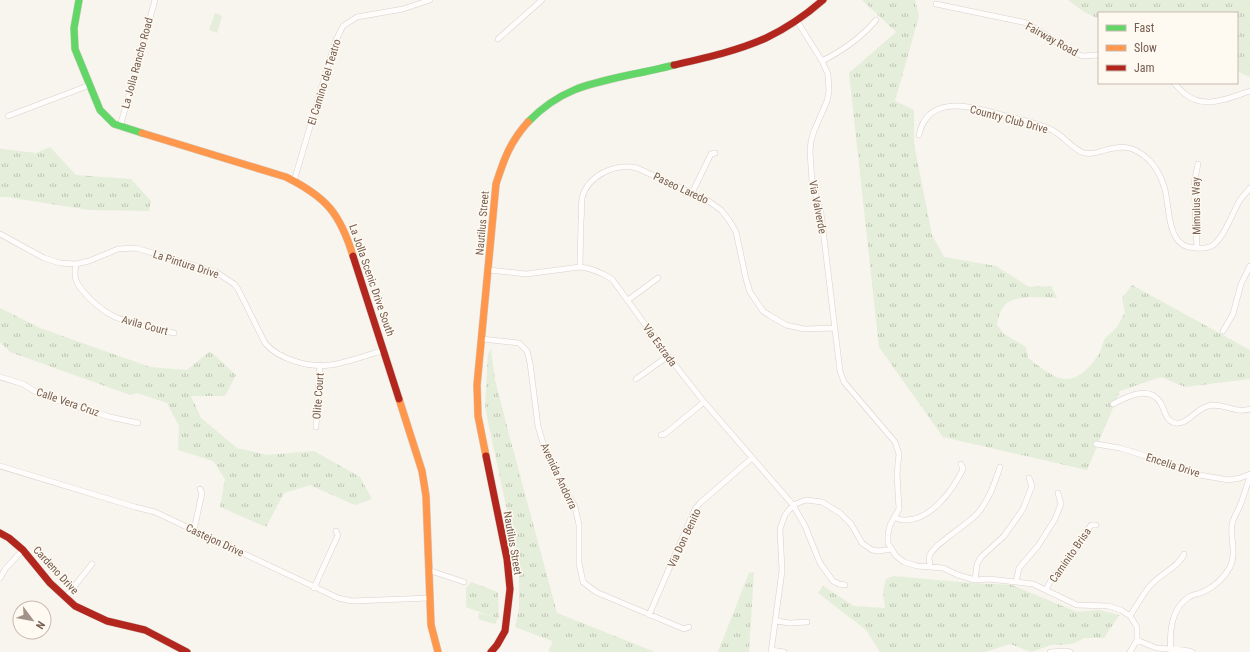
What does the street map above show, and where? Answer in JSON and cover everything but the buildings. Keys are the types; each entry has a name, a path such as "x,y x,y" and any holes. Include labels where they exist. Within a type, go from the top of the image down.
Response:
{"street":[{"name":"La Jolla Scenic Drive South","path":"79,0 74,28 75,49 102,113 114,124 286,177 300,184 319,198 340,222 348,238 422,471 426,496 431,625 438,652"},
{"name":"La Jolla Rancho Road","path":"120,127 155,0"},
{"name":"El Camino del Teatro","path":"294,181 335,42 343,26 357,16 403,9 430,0"},
{"path":"498,39 542,0"},
{"name":"Nautilus Street","path":"492,652 505,630 510,589 507,559 478,416 477,385 496,184 505,156 521,130 532,117 556,98 582,86 705,58 746,46 797,21 823,0"},
{"name":"Fairway Road","path":"936,4 1027,23 1074,53 1083,56 1098,55"},
{"path":"822,61 852,44 876,20"},
{"name":"Via Valverde","path":"797,21 822,61 828,74 829,91 827,101 814,130 811,142 812,183 821,213 840,371 844,382 895,442 899,454 897,474 899,509 890,525 888,534 888,543 891,549"},
{"path":"1175,84 1186,95 1195,100 1211,102 1220,101 1250,91"},
{"path":"8,116 90,85"},
{"name":"Country Club Drive","path":"919,134 921,127 929,115 940,108 957,105 972,107 1051,129 1058,133 1075,148 1084,153 1095,153 1116,147 1130,147 1149,160 1155,167 1164,184 1168,198 1172,231 1179,242 1188,247 1197,248"},
{"path":"692,193 712,154 715,153"},
{"name":"Mimulus Way","path":"1197,248 1194,183 1198,164"},
{"name":"Paseo Laredo","path":"580,267 582,199 588,185 608,170 629,166 637,168 708,200 721,210 736,232 750,292 763,310 769,315 786,325 798,328 834,328"},
{"path":"1197,248 1210,247 1216,242 1221,236 1241,199 1250,188"},
{"name":"La Pintura Drive","path":"0,234 44,258 60,263 76,264 89,261 118,249 136,248 216,272 234,284 238,289 250,310 258,330 269,348 287,359 314,365 330,365 384,350"},
{"name":"Avila Court","path":"76,264 76,280 82,290 97,305 118,318 174,332"},
{"path":"1223,331 1233,314 1241,284 1250,266"},
{"name":"Via Estrada","path":"489,270 526,274 588,267 601,272 612,279 668,356 704,402 793,505 808,532 820,563 833,581 845,585"},
{"path":"628,300 658,278"},
{"name":"Avenida Andorra","path":"481,339 519,343 527,351 530,363 538,426 543,443 551,464 575,507 579,525 578,563 583,582 596,592 684,629 689,627"},
{"path":"636,379 668,356"},
{"name":"Olite Court","path":"316,427 320,365"},
{"name":"Calle Vera Cruz","path":"0,377 23,384 36,392 56,400 110,417 138,423"},
{"path":"1113,404 1130,394 1147,393 1155,397 1160,402 1166,417 1175,424 1181,423 1203,407 1211,405 1240,411 1250,409"},
{"path":"661,434 665,434 704,402"},
{"name":"Encelia Drive","path":"1096,444 1120,448 1200,475 1229,480 1250,475"},
{"name":"Via Don Benito","path":"649,614 695,510 700,503 752,458"},
{"path":"894,517 903,520 916,519 936,506 956,483 963,469 961,464"},
{"name":"Castejon Drive","path":"0,466 155,512 338,598 352,601 430,598"},
{"path":"930,566 929,557 933,549 968,523 984,505 994,487 1000,467"},
{"path":"1170,651 1172,623 1181,603 1190,595 1202,592 1218,582 1225,575 1230,566 1234,551 1232,524 1250,475"},
{"path":"975,580 977,564 982,557 1004,536 1023,509 1032,486 1029,478"},
{"path":"194,530 202,493 200,489"},
{"path":"1016,582 1019,568 1038,546 1055,519 1061,504 1058,493"},
{"path":"784,652 771,651 782,571 780,529 785,515 793,505 806,500 822,502 840,513 851,524 862,543 872,550 879,551 891,549 896,556 904,562 917,566 943,568 958,575 975,580 989,579 1033,584 1077,605 1108,606 1121,610 1130,616 1137,627 1137,640 1130,652"},
{"name":"Caminito Brisa","path":"1046,590 1051,580 1069,560 1091,525 1096,525"},
{"path":"314,588 338,535 336,531"},
{"name":"Cardeno Drive","path":"0,533 9,538 23,550 50,583 75,606 107,621 145,630 187,652"},
{"path":"0,578 6,568 23,550"},
{"path":"1130,616 1149,586 1182,560 1184,554"},
{"path":"65,598 92,564"},
{"path":"428,570 464,582"},
{"path":"776,620 790,623 807,622"},
{"path":"1137,640 1156,648 1170,651 1184,650 1192,652"},
{"path":"1050,652 1070,652"}],"green space":[{"path":"862,0 915,0 919,16 895,101 914,110 914,144 932,235 944,257 996,266 1029,287 1051,286 1057,298 1019,298 1007,303 1001,310 997,325 1004,334 1026,347 1028,358 1056,377 1064,379 1079,375 1088,368 1097,357 1106,337 1115,329 1125,313 1122,298 1132,285 1250,350 1250,379 1185,387 1161,377 1120,391 1087,470 943,437 879,347 849,73 896,32"},
{"path":"1068,0 1250,0 1250,77 1238,71 1238,12 1098,12 1098,19 1084,12"},
{"path":"215,13 222,16 217,33 209,30"},
{"path":"50,147 76,175 131,179 151,201 149,211 90,210 0,197 0,148 36,153"},
{"path":"0,308 40,328 150,367 187,370 210,351 236,375 225,396 191,396 201,418 237,448 267,455 314,451 360,477 372,499 355,505 310,485 284,493 266,527 220,507 225,479 213,461 178,450 179,426 167,403 137,393 130,395 10,352 0,342"},
{"path":"491,349 495,380 557,613 655,652 581,652 515,627 519,609 519,567 485,407 488,354"},
{"path":"754,572 749,652 718,652 749,573"},
{"path":"893,576 1012,585 1077,612 1099,610 1119,615 1104,638 1085,638 1072,644 1051,645 1031,652 1010,644 985,652 880,652 866,630 818,593 823,586 854,606 885,608 883,591 886,579"},
{"path":"471,582 498,592 499,619 466,607 466,588"},
{"path":"479,613 498,618 495,624 478,619"},
{"path":"553,641 581,652 548,652"}],"traffic: fast":[{"path":"79,0 74,28 75,49 100,110 114,124 142,133"},
{"path":"528,122 551,102 574,90 587,85 674,65"}],"traffic: slow":[{"path":"486,456 478,416 477,385 496,184 508,151 528,122"},
{"path":"142,133 286,177 300,184 321,199 337,217 343,228 353,256"},
{"path":"399,399 422,471 426,496 431,625 438,652"}],"traffic: jam":[{"path":"674,65 709,57 755,43 796,21 823,0"},
{"path":"353,256 399,399"},
{"path":"486,456 507,559 510,589 505,631 491,652"},
{"path":"0,533 9,538 23,550 50,583 75,606 107,621 145,630 187,652"}]}
